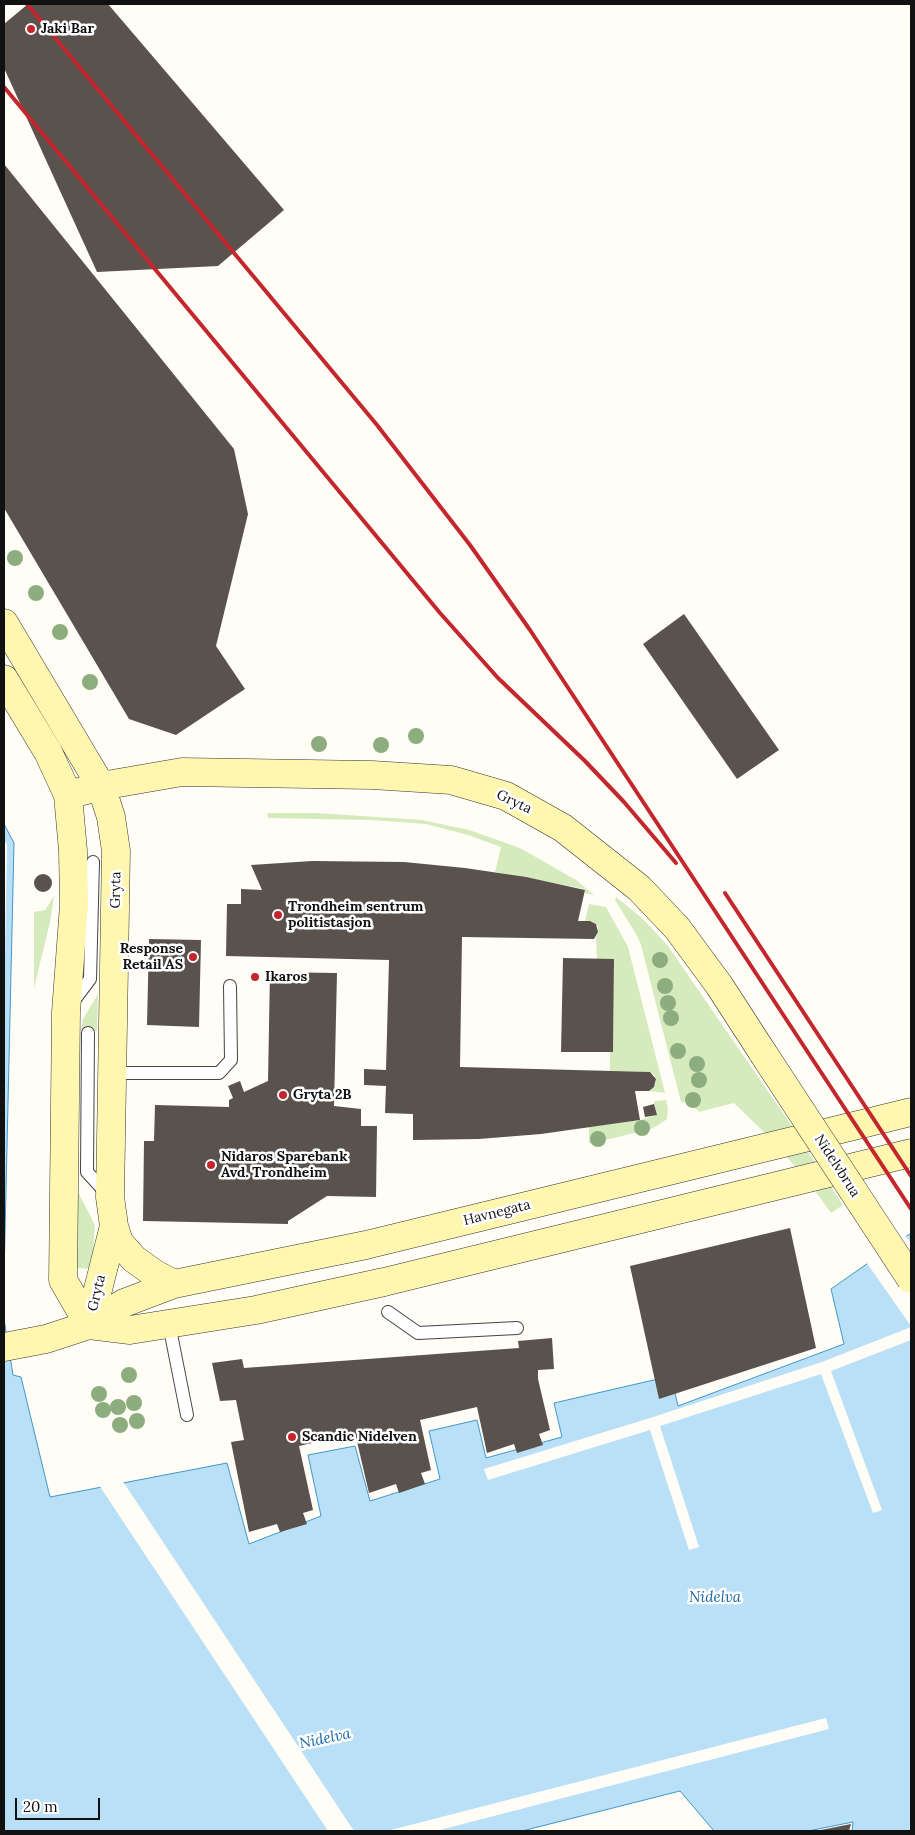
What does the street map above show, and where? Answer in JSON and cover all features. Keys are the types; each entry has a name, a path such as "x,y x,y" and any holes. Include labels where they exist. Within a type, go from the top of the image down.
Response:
{"main road":[{"name":"Gryta","path":"4,623 100,786 112,817 116,851 110,1197 114,1226 89,1325"},
{"name":"Gryta","path":"4,679 48,752 68,795 73,850 74,905 66,1012 63,1280 89,1325"},
{"name":"Gryta","path":"68,795 100,786 182,772 372,775 451,780 506,796 564,828 639,888 677,928 719,985 763,1053"},
{"name":"Nidelvbrua","path":"763,1053 911,1279"},
{"name":"Havnegata","path":"6,1346 46,1339 89,1325 124,1303 174,1284 366,1245 911,1112"},
{"name":"Havnegata","path":"89,1325 130,1330 256,1310 384,1282 911,1153"},
{"path":"114,1226 119,1242 134,1259 155,1274 174,1284"}],"lane":[{"path":"66,1012 90,979 93,862"},
{"path":"112,1073 219,1073 231,1060 230,986"},
{"path":"88,1033 87,1172 110,1197"},
{"path":"388,1312 418,1333 517,1328"},
{"path":"169,1324 187,1414"}],"green space":[{"path":"267,813 316,813 422,820 469,830 520,848 576,880 594,895 585,893 585,889 495,872 501,847 468,835 426,824 371,820 268,818"},
{"path":"54,896 50,922 34,988 34,912 45,910"},
{"path":"616,897 642,918 668,946 785,1116 843,1205 831,1213 810,1184 773,1141 734,1103 699,1112 691,1103 681,1102 641,945 615,900"},
{"path":"589,904 606,907 628,947 665,1093 649,1091 656,1082 655,1076 650,1072 610,1071 610,1052 613,1052 614,960 597,959 596,937 598,926 593,922 585,921"},
{"path":"98,994 97,1031 81,1030 83,1019"},
{"path":"666,1100 668,1109 667,1119 660,1124 651,1129 589,1144 589,1127 640,1120 656,1115 654,1101"},
{"path":"77,1190 95,1225 92,1269 77,1268"}],"water":[{"path":"4,824 14,843 4,1277"},
{"name":"Nidelva","path":"911,1233 911,1831 852,1831 853,1822 808,1831 714,1831 680,1791 522,1831 4,1831 4,1319 13,1375 21,1377 50,1497 227,1463 249,1544 321,1516 308,1455 355,1446 370,1501 440,1479 429,1431 477,1420 486,1458 562,1437 554,1403 671,1376 678,1406 844,1344 831,1289"}],"pier":[{"path":"4,840 7,845 4,1008"},
{"path":"905,1235 911,1244 911,1326 866,1262"},
{"path":"911,1327 911,1340 831,1371 882,1510 873,1513 821,1374 660,1426 699,1547 689,1550 650,1430 488,1480 484,1469 822,1362"},
{"path":"122,1481 354,1831 328,1831 99,1485"},
{"path":"826,1718 829,1729 436,1831 387,1831"}],"building":[{"path":"28,4 108,4 284,210 218,266 97,272 4,68 4,24"},
{"path":"4,164 234,449 248,514 216,646 245,689 176,735 129,719 4,508"},
{"path":"684,614 779,750 737,779 643,644"},
{"path":"312,861 404,862 465,868 526,877 585,890 578,921 590,921 596,924 598,932 594,939 462,937 460,1067 650,1072 656,1079 654,1087 649,1091 635,1091 640,1120 541,1134 479,1139 413,1140 413,1114 385,1113 386,1086 364,1085 364,1069 386,1070 389,960 226,956 227,904 241,904 241,889 262,890 251,865"},
{"path":"39,874 47,874 52,879 50,890 39,892 34,887 34,879"},
{"path":"149,939 201,940 199,1027 147,1025"},
{"path":"563,958 614,959 613,1052 561,1052"},
{"name":"Gryta 2B","path":"270,972 337,973 334,1106 361,1109 361,1126 377,1126 376,1197 327,1196 288,1221 288,1224 143,1221 144,1141 154,1141 155,1105 229,1107 229,1100 233,1098 228,1086 240,1081 244,1092 268,1081"},
{"path":"654,1104 657,1115 645,1117 643,1107"},
{"path":"790,1228 816,1348 659,1399 630,1266"},
{"name":"Scandic Nidelven","path":"552,1338 554,1369 538,1370 538,1379 550,1430 539,1434 543,1445 517,1453 514,1444 487,1453 477,1407 420,1420 431,1470 421,1473 425,1484 399,1493 396,1484 369,1493 355,1433 299,1446 313,1510 303,1513 307,1524 280,1532 277,1524 249,1532 231,1442 244,1440 236,1400 220,1401 212,1363 242,1359 244,1368 519,1348 518,1341"},
{"path":"851,1824 849,1831 821,1831 821,1830"}],"railway":[{"path":"27,4 377,425 470,545 530,630 911,1209"},
{"path":"4,87 440,613 498,678 585,761 624,802 676,863"},
{"path":"725,893 911,1176"}],"place":[{"name":"Jaki Bar","path":"31,29"},
{"name":"Trondheim sentrum politistasjon","path":"278,915"},
{"name":"Response Retail AS","path":"193,957"},
{"name":"Ikaros","path":"255,977"},
{"name":"Gryta 2B","path":"283,1095"},
{"name":"Nidaros Sparebank Avd. Trondheim","path":"211,1165"},
{"name":"Scandic Nidelven","path":"292,1437"}]}
